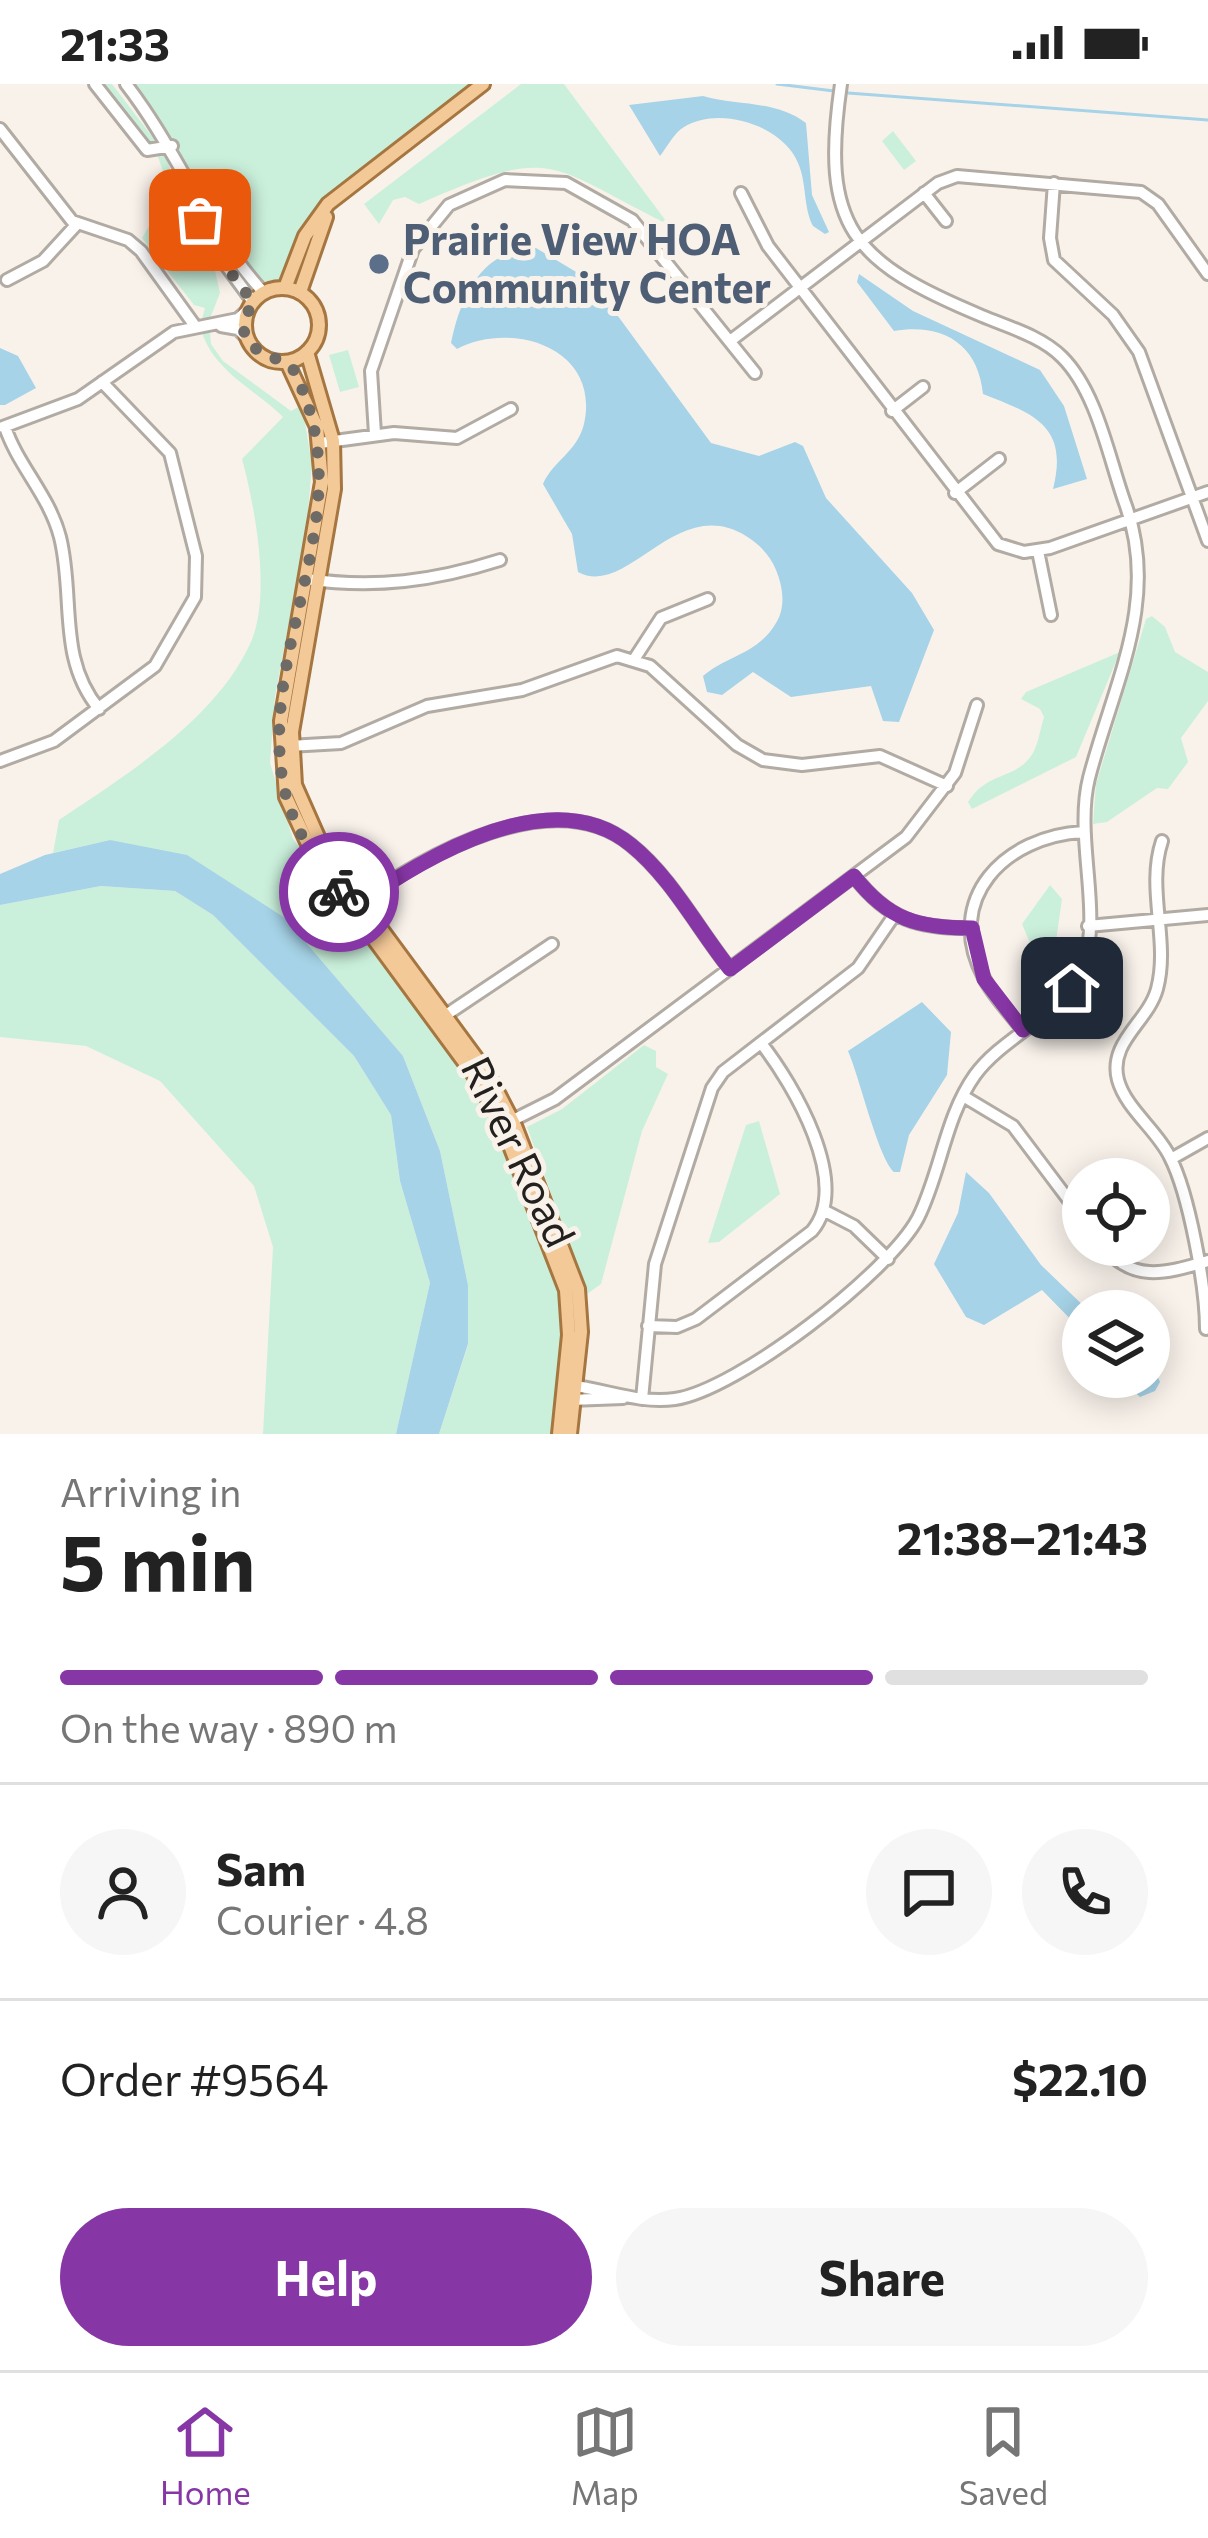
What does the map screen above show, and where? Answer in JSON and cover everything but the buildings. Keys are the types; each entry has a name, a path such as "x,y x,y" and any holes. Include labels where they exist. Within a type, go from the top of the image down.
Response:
{"main road":[{"path":"285,288 313,224 353,184 483,84"},
{"path":"300,292 321,227 353,184"},
{"path":"285,288 300,292 319,320 307,352 286,362 266,358 247,338 255,301 285,288"},
{"name":"River Road","path":"307,352 327,442 286,746 286,797 300,835 440,1019 507,1123 566,1290 570,1385 559,1434"},
{"name":"River Road","path":"286,362 327,442"},
{"name":"River Road","path":"568,1400 570,1434"}],"street":[{"path":"94,84 145,149 159,152 172,146"},
{"path":"99,709 72,666 56,523 2,428 64,406 157,341 200,325 238,319 255,301 172,146 126,84"},
{"path":"568,1400 687,1396 726,1382 888,1259 923,1207 962,1096 988,1060 1075,984 1086,958 1083,832 1088,783 1140,606 1140,553 1131,519 1085,391 1065,360 1030,337 900,280 861,242 846,218 834,178 842,84"},
{"path":"0,129 77,224 135,244 200,325 232,326 247,338"},
{"path":"730,341 924,193 957,176 1131,189 1148,196 1208,274"},
{"path":"375,434 371,371 413,249 443,210 497,182 532,178 566,183 618,210 650,236 755,374"},
{"path":"1054,183 1050,243 1054,260 1132,340 1208,541"},
{"path":"741,193 768,246 998,544 1038,551 1208,492"},
{"path":"924,193 946,221"},
{"path":"7,280 53,253 77,224"},
{"path":"0,760 54,741 165,655 195,597 198,575 170,453 102,382"},
{"path":"892,411 923,387"},
{"path":"327,442 375,434 457,438 512,409"},
{"path":"955,493 999,460"},
{"path":"1038,551 1051,615"},
{"path":"312,580 426,581 500,560"},
{"path":"635,658 655,623 708,599"},
{"path":"286,746 340,743 427,706 532,687 602,658 635,658 660,673 753,755 786,765 880,756 947,786"},
{"path":"507,1123 555,1099 906,837 947,786 977,705"},
{"path":"356,905 390,882 514,824 576,820 610,831 638,850 730,969"},
{"path":"1023,1030 984,979 972,928 982,887 1009,854 1046,836 1083,832"},
{"path":"1162,841 1156,867 1158,987 1122,1045 1117,1066 1126,1095 1172,1159 1204,1263 1206,1329"},
{"path":"854,876 893,917 932,928 972,928"},
{"path":"1088,926 1208,915"},
{"path":"642,1399 655,1264 706,1101 723,1072 858,968 893,917"},
{"path":"440,1019 552,944"},
{"path":"648,1326 677,1327 696,1319 812,1231 825,1211 825,1178 804,1111 761,1042"},
{"path":"962,1096 1013,1126 1062,1191"},
{"path":"1172,1159 1208,1138"},
{"path":"825,1211 854,1226 888,1259"},
{"path":"1125,1266 1139,1273 1160,1274 1204,1263"},
{"path":"570,1385 626,1398"}],"green space":[{"path":"102,84 112,84 164,152 187,215 214,266 220,293 209,321 211,344 223,361 291,411 302,405 312,464 307,525 275,697 270,763 293,839 462,1060 495,1123 568,1304 559,1434 439,1434 468,1345 468,1285 440,1151 403,1056 285,918 110,840 53,853 59,820 140,765 192,721 234,672 250,644 257,625 261,577 242,459 283,417 213,355 200,326 205,308 194,305 142,238 161,206 173,200 157,154"},
{"path":"132,84 476,84 343,187 282,279 260,282"},
{"path":"521,84 564,84 669,225 572,176 525,168 498,173 419,204 405,197 393,200 379,224 364,204"},
{"path":"893,131 916,161 904,170 882,141"},
{"path":"348,350 359,387 340,392 329,355"},
{"path":"1152,616 1165,627 1175,652 1208,672 1208,701 1181,738 1188,762 1168,789 1157,788 1107,822 1093,824 1096,784 1146,619"},
{"path":"1120,652 1076,757 972,809 968,802 975,792 1017,769 1033,752 1044,717 1040,709 1021,699 1026,692"},
{"path":"1050,885 1062,899 1053,962 1042,971 1022,924"},
{"path":"101,886 175,891 213,915 354,1056 391,1115 400,1181 430,1283 396,1434 263,1434 273,1247 254,1186 160,1081 86,1046 0,1037 0,905"},
{"path":"644,1045 656,1051 656,1067 668,1074 642,1131 601,1284 587,1294 527,1127 562,1109"},
{"path":"759,1121 780,1194 719,1242 708,1243 746,1125"}],"water":[{"path":"703,96 769,107 806,123 812,195 829,232 813,226 801,171 790,150 765,130 732,119 699,121 680,130 660,156 629,105"},
{"path":"536,248 593,282 711,443 759,456 795,442 803,446 826,498 912,593 934,630 899,722 883,721 871,686 791,697 753,672 722,695 707,692 703,676 760,642 781,610 782,590 774,565 746,536 721,526 697,527 616,572 597,576 578,572 572,534 543,484 584,424 586,398 579,376 566,359 526,340 479,341 457,349 451,343 461,308 477,278 501,257"},
{"path":"859,274 913,311 1040,370 1064,406 1087,479 1053,489 1056,450 1043,425 1018,408 983,394 974,362 955,341 928,330 894,331 857,282"},
{"path":"0,348 18,356 36,388 5,405 0,405"},
{"path":"110,840 187,855 285,918 403,1056 440,1151 468,1285 468,1344 439,1434 396,1434 430,1283 400,1181 391,1115 354,1056 213,915 175,891 101,886 0,905 0,874 45,855"},
{"path":"922,1002 951,1032 947,1075 909,1135 900,1172 894,1172 876,1135 848,1051"},
{"path":"966,1172 989,1193 1041,1265 1067,1290 1062,1290 1062,1310 1042,1290 984,1325 966,1317 934,1264 958,1213"}],"waterway":[{"path":"777,84 834,91"},
{"path":"848,93 1208,120"}],"way so far":[{"path":"200,220 218,256 253,302 245,323 250,345 293,369 317,427 322,482 282,710 280,746 292,816 339,892"}],"place":[{"name":"Prairie View HOA Community Center","path":"379,264"}],"route":[{"path":"339,892 351,909 390,882 504,827 535,819 586,821 638,850 730,969 854,876 893,917 932,928 972,928 984,979 1023,1030 1072,988"}]}
